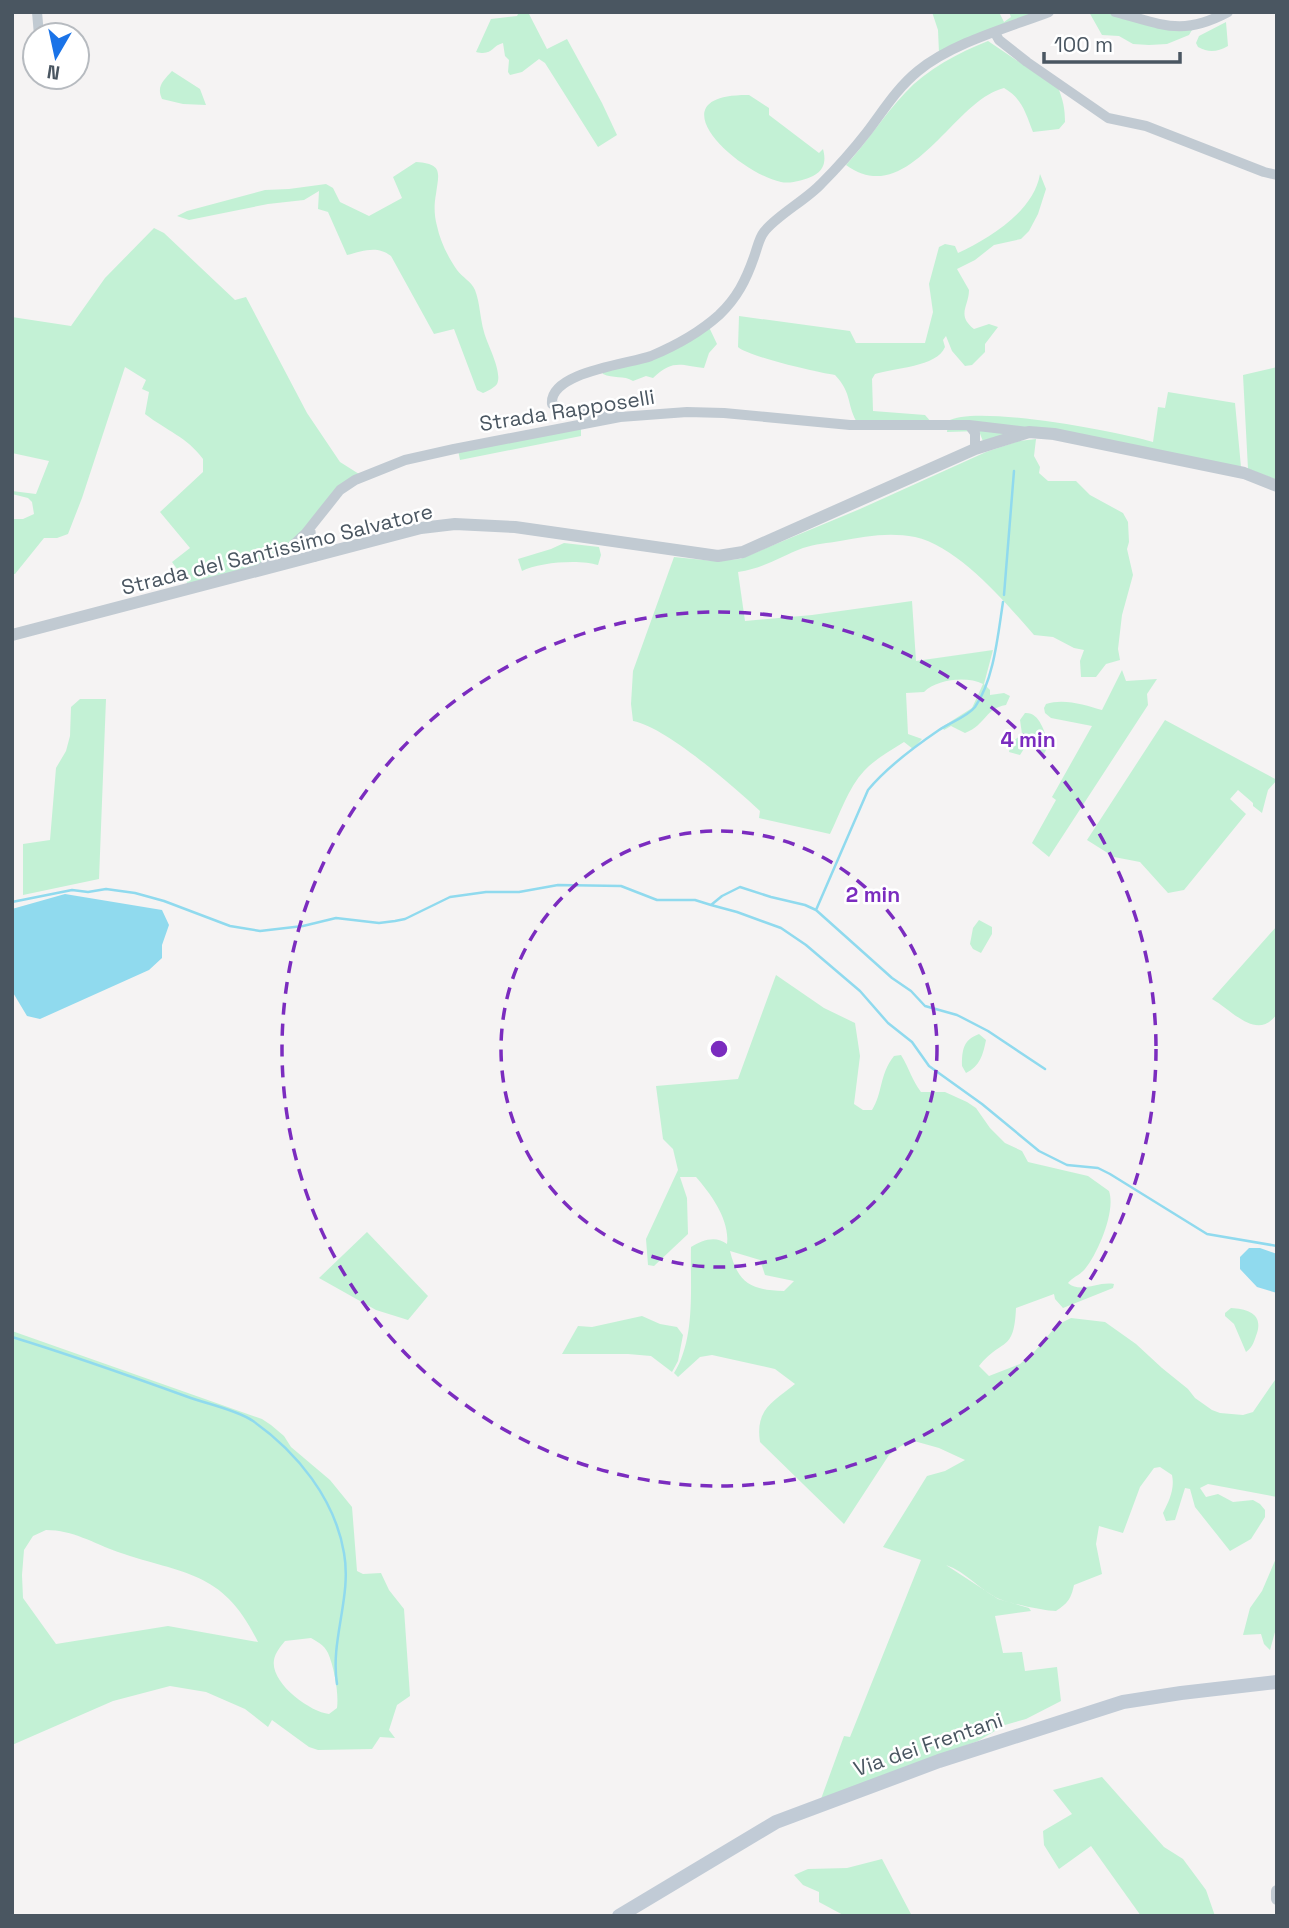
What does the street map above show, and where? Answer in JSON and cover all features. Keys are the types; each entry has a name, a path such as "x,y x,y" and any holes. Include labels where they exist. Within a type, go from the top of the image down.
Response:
{"main road":[{"name":"Via dei Frentani","path":"619,1916 776,1822 939,1761 1123,1702 1277,1682"}],"street":[{"path":"620,417 564,410 552,404 552,399 559,387 571,380 679,344 716,317 731,303 743,285 764,232 820,186 918,71 938,58 1049,12"},
{"path":"1115,12 1161,25 1185,28 1198,26 1228,12"},
{"path":"995,33 999,40 1027,62 1108,118 1146,126 1264,172 1277,174"},
{"name":"Strada Rapposelli","path":"256,571 291,547 340,490 378,469 429,454 620,417 687,412 724,413 850,425 969,425 1029,432"},
{"path":"969,425 975,433 975,449"},
{"name":"Strada del Santissimo Salvatore","path":"12,635 421,528 455,524 515,527 718,556 743,552 975,449 1029,432 1054,434 1244,473 1277,486"},
{"path":"310,528 314,557"},
{"path":"1277,1891 1277,1899"}],"green space":[{"path":"519,12 528,12 547,49 567,39 617,135 598,147 545,63 539,59 522,72 510,75 509,60 505,56 503,43 489,52 476,52 491,19 517,16"},
{"path":"932,12 999,12 1004,22 1011,17 1009,12 1040,12 939,53 938,30"},
{"path":"1089,12 1110,12 1147,23 1192,30 1189,35 1167,44 1133,44 1119,36 1102,35"},
{"path":"1226,22 1228,46 1213,51 1198,47 1196,43 1199,36"},
{"path":"988,41 1058,88 1065,117 1065,122 1059,129 1033,132 1019,102 1004,88 985,97 930,148 910,164 890,174 869,175 846,165 890,110 923,76"},
{"path":"172,71 200,89 206,105 183,104 162,99 160,87"},
{"path":"749,95 769,108 769,115 819,153 823,149 824,164 817,174 789,182 763,176 726,150 712,135 705,120 707,107 720,98"},
{"path":"416,162 431,165 437,170 435,210 440,237 459,273 472,284 477,295 484,332 498,372 497,384 483,393 477,390 454,329 434,334 391,256 375,250 347,255 328,212 318,209 319,191 304,200 268,204 189,220 177,216 265,190 326,184 333,188 340,202 369,216 402,198 393,177"},
{"path":"1040,174 1046,189 1029,231 1021,239 994,245 975,260 957,269 969,290 965,315 969,324 974,329 989,324 998,327 985,344 985,352 972,365 965,366 952,351 946,336 943,340 945,347 933,359 875,374 872,379 873,411 925,415 932,423 858,424 847,394 835,375 768,359 738,347 739,316 850,331 856,343 925,343 933,312 929,284 939,247 945,244 955,246 958,253 1009,222 1029,200"},
{"path":"154,228 164,233 235,300 246,297 307,413 340,462 359,474 290,543 258,569 191,588 172,562 190,548 160,512 203,472 203,459 183,440 145,414 149,392 142,389 146,380 125,367 68,534 57,538 44,538 15,574 12,574 12,519 23,519 34,514 32,502 28,498 12,494 12,491 36,494 49,461 12,453 12,317 71,326 105,278"},
{"path":"708,325 717,344 709,353 704,368 672,366 653,378 646,376 633,381 603,374 602,371 653,357"},
{"path":"1277,367 1277,480 1248,469 1243,375"},
{"path":"1168,392 1235,403 1241,467 1022,429 984,444 979,431 947,432 948,421 987,416 1080,426 1153,442 1158,407 1165,408"},
{"path":"581,426 581,436 460,460 458,450"},
{"path":"1036,439 1034,456 1040,467 1039,473 1048,481 1076,481 1090,495 1123,513 1128,522 1127,549 1133,575 1122,615 1118,649 1120,660 1106,664 1096,677 1081,677 1080,661 1084,650 1053,637 1034,635 980,578 948,552 915,537 878,535 808,547 764,565 738,572 745,621 912,601 916,661 993,650 984,684 990,690 990,695 1004,693 1010,696 1006,705 993,710 965,733 951,726 944,730 942,727 972,708 983,684 969,680 952,680 936,684 924,692 906,693 908,734 922,739 913,749 904,742 864,771 849,793 830,834 759,818 760,811 699,759 663,734 633,721 633,671 674,557 714,561 740,559 986,452 1019,441"},
{"path":"564,543 599,547 601,555 598,565 560,562 538,565 522,571 518,559"},
{"path":"1122,670 1126,681 1157,679 1147,694 1148,705 1049,857 1032,843 1056,800 1052,797 1092,726 1051,718 1044,708 1046,704 1053,702 1067,702 1102,710"},
{"path":"80,699 106,699 99,879 23,895 23,844 50,840 56,768 66,751 70,736 71,707"},
{"path":"1025,713 1038,719 1043,729 1049,744 1044,754 1027,744 1020,755 1009,752 1011,743 1022,734 1020,720"},
{"path":"1165,720 1277,780 1268,790 1262,813 1238,790 1230,799 1246,814 1184,890 1168,893 1140,862 1114,857 1087,840"},
{"path":"979,920 992,927 992,934 981,953 970,944 973,928"},
{"path":"1277,926 1277,1014 1269,1022 1253,1024 1212,999"},
{"path":"776,975 824,1008 855,1023 860,1056 854,1104 863,1110 872,1110 889,1063 894,1056 901,1055 921,1092 945,1092 967,1102 976,1108 1005,1143 1022,1151 1028,1162 1088,1176 1109,1191 1110,1209 1100,1243 1085,1269 1068,1283 1078,1287 1114,1284 1113,1288 1063,1308 1054,1294 1016,1308 1010,1338 979,1366 989,1376 1020,1364 1057,1325 1071,1318 1105,1322 1136,1344 1195,1398 1220,1413 1243,1415 1253,1412 1277,1377 1277,1497 1208,1484 1200,1488 1206,1497 1218,1494 1233,1502 1253,1500 1260,1504 1265,1510 1265,1517 1251,1539 1230,1551 1195,1507 1190,1489 1185,1488 1175,1520 1166,1521 1163,1513 1172,1490 1172,1475 1160,1467 1154,1468 1140,1487 1123,1533 1099,1526 1096,1544 1102,1574 1074,1585 1063,1606 1056,1611 1044,1610 993,1596 998,1599 1029,1608 1031,1611 995,1616 1003,1653 1022,1652 1025,1671 1057,1667 1061,1701 1026,1719 1005,1725 978,1741 821,1799 844,1736 850,1737 921,1560 883,1547 927,1476 945,1471 965,1460 939,1448 914,1441 901,1446 889,1455 844,1524 760,1442 760,1422 767,1407 795,1384 775,1369 712,1355 700,1357 678,1377 674,1373 686,1344 689,1328 691,1247 709,1240 727,1244 727,1235 718,1208 702,1184 696,1177 680,1177 687,1198 688,1234 654,1266 648,1265 646,1239 678,1170 673,1149 663,1139 656,1086 738,1079","holes":["730,1251 760,1260 765,1275 794,1281 784,1291 755,1287 737,1271","946,1565 960,1572 984,1590"]},
{"path":"979,1034 986,1040 982,1055 975,1067 966,1073 962,1066 964,1046"},
{"path":"367,1232 428,1296 408,1320 376,1310 319,1278"},
{"path":"1231,1308 1248,1311 1258,1321 1254,1341 1246,1352 1234,1324 1225,1316"},
{"path":"642,1316 660,1324 677,1327 683,1335 678,1361 672,1372 651,1356 562,1354 578,1326 592,1327"},
{"path":"12,1331 262,1419 330,1480 352,1507 357,1571 363,1574 381,1573 389,1590 404,1609 410,1696 397,1705 389,1730 395,1738 380,1737 372,1749 318,1750 309,1747 272,1720 268,1727 245,1709 206,1692 170,1686 113,1701 12,1745","holes":["46,1530 74,1535 200,1579 231,1601 245,1618 258,1642 168,1626 56,1644 23,1598 24,1550 33,1536","311,1638 326,1650 334,1673 337,1708 329,1714 312,1708 293,1695 274,1669 274,1660 285,1641"]},
{"path":"1277,1556 1277,1625 1270,1650 1264,1644 1261,1634 1243,1635 1250,1608 1262,1591"},
{"path":"1102,1777 1164,1847 1183,1859 1206,1890 1215,1916 1141,1916 1091,1846 1059,1869 1044,1845 1043,1831 1072,1814 1053,1790"},
{"path":"882,1859 912,1916 845,1916 819,1902 819,1892 803,1885 794,1875 808,1869 847,1868"}],"water":[{"path":"65,894 162,910 169,925 162,945 162,958 149,970 40,1019 27,1016 12,991 12,909"},
{"path":"1249,1248 1260,1248 1277,1254 1277,1293 1257,1287 1240,1269 1240,1257"}],"waterway":[{"path":"1004,595 1014,471"},
{"path":"816,910 868,790 911,750 975,707 991,670 1003,602"},
{"path":"12,902 72,890 88,892 106,889 135,893 230,926 260,931 303,926 336,918 379,923 395,921 405,919 450,897 486,892 519,892 558,885 621,886 657,900 695,900 711,905 740,887 816,910 925,1006 957,1015 988,1031 1045,1069"},
{"path":"711,905 781,928 806,945 860,991 888,1023 912,1042 929,1066 982,1104 1039,1151 1067,1165 1098,1168 1207,1234 1277,1246"},
{"path":"12,1337 239,1414 253,1421 285,1447 312,1478 323,1496 332,1514 344,1553 346,1569 336,1651 337,1684"}]}
